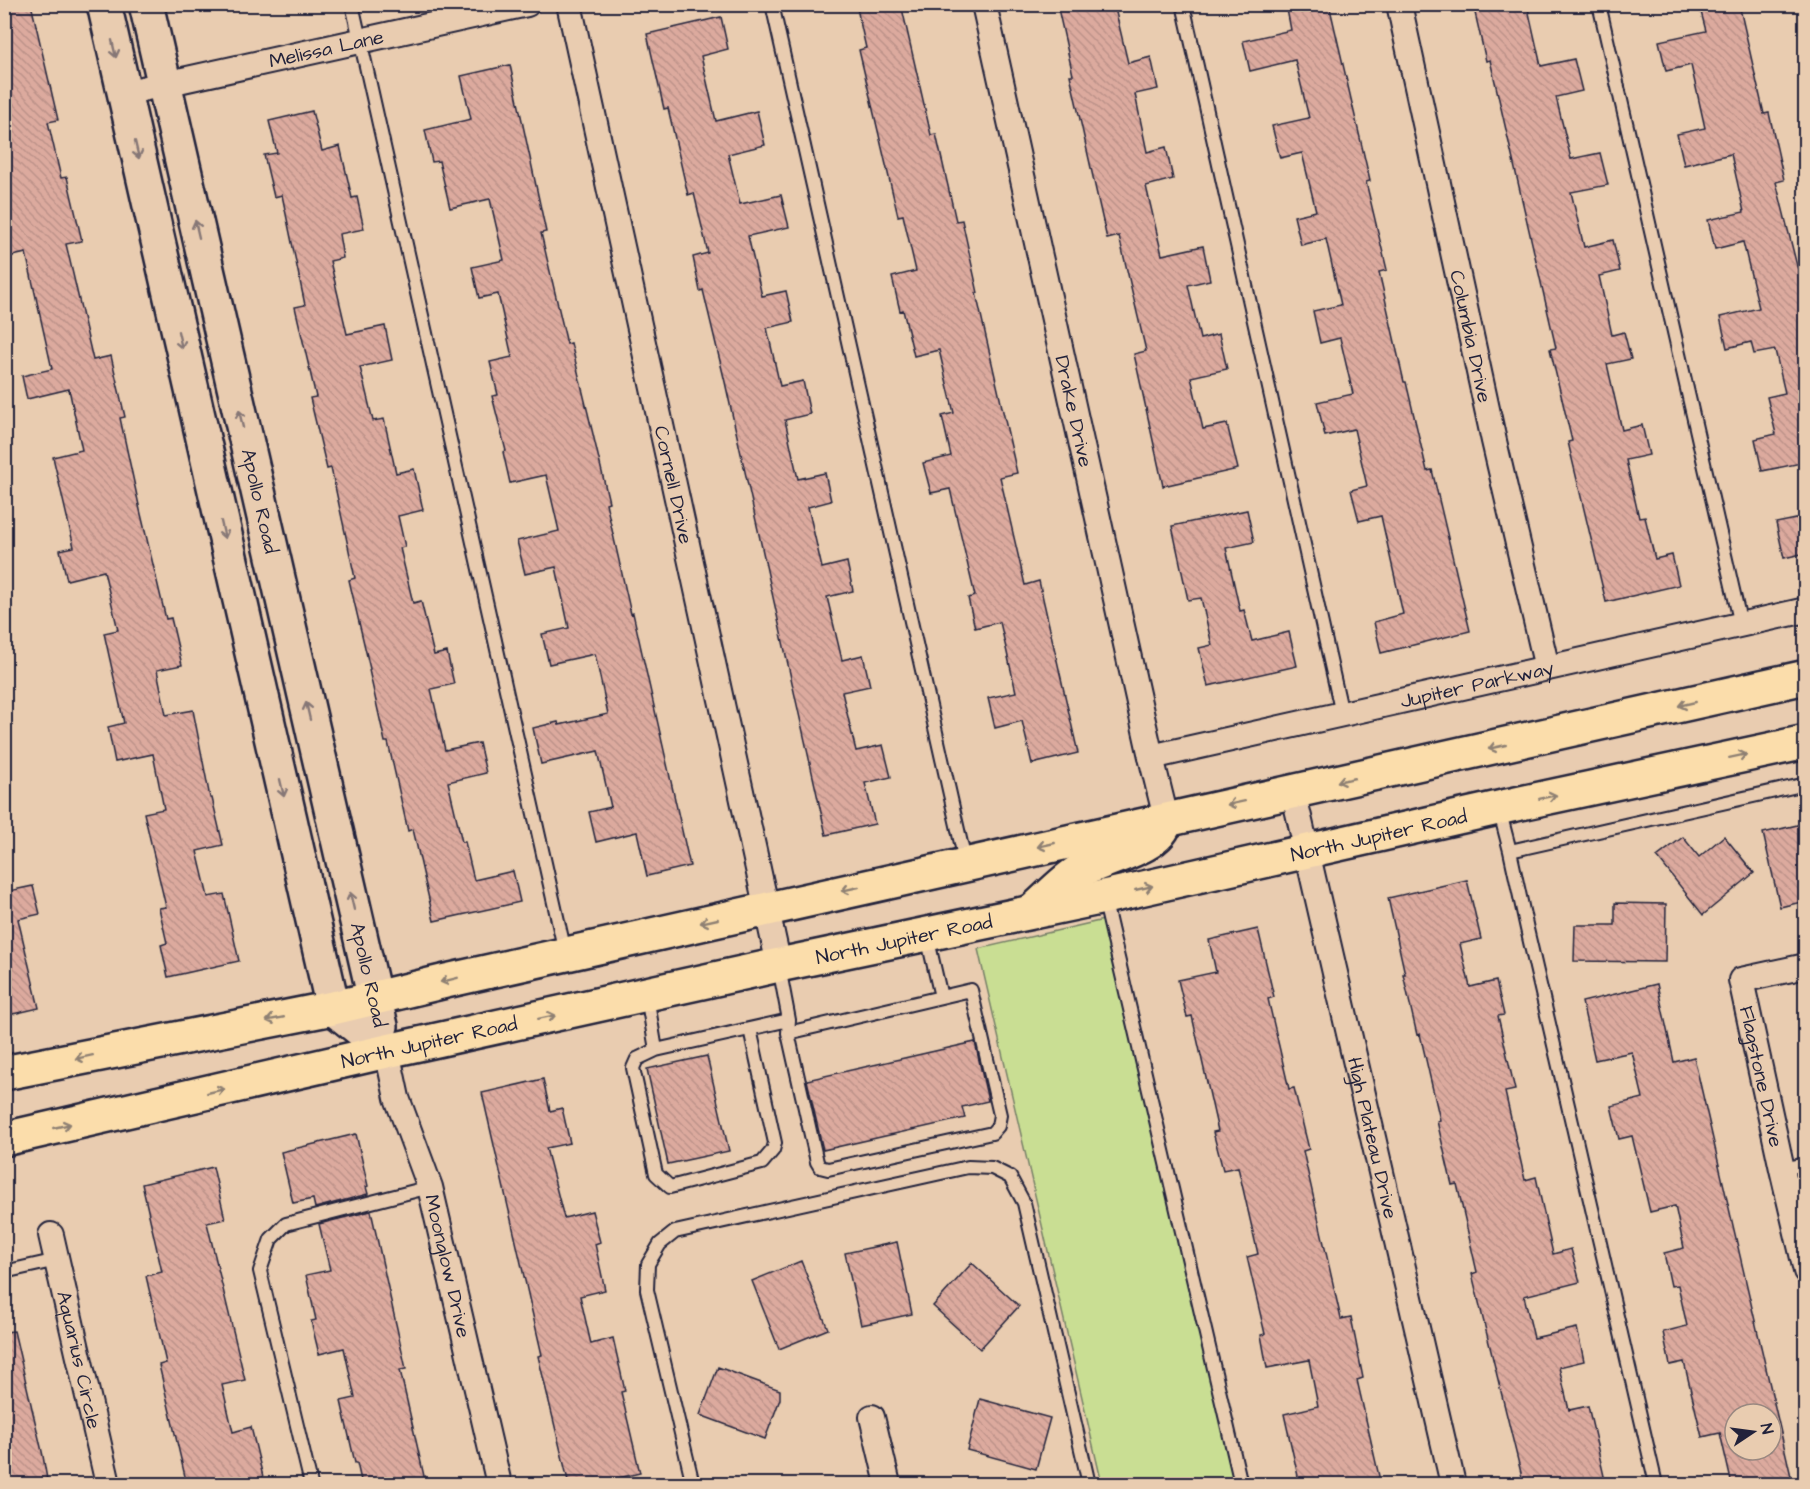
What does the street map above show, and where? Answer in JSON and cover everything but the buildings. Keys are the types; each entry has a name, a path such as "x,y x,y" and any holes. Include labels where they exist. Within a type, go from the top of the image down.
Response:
{"main road":[{"path":"4,1073 375,999 566,953 965,863 1806,678"},
{"name":"North Jupiter Road","path":"4,1139 387,1051 1104,897 1306,850 1806,742"},
{"path":"1031,912 1078,872 1150,842 1164,829 1166,818"}],"street":[{"path":"104,4 333,1008"},
{"name":"Apollo Road","path":"146,4 387,1051"},
{"name":"Melissa Lane","path":"124,93 527,4"},
{"name":"Cornell Drive","path":"569,4 779,965"},
{"name":"Drake Drive","path":"984,4 1166,818"},
{"name":"Columbia Drive","path":"1399,4 1494,441 1547,668"},
{"name":"Jupiter Parkway","path":"1151,757 1806,610"},
{"name":"High Plateau Drive","path":"1293,791 1453,1485"},
{"name":"Flagstone Drive","path":"1806,966 1741,980 1806,1271"},
{"name":"Apollo Road","path":"333,1008 387,1051"},
{"name":"Moonglow Drive","path":"387,1051 397,1098 430,1187 499,1485"},
{"name":"Aquarius Circle","path":"51,1235 108,1485"},
{"path":"872,1417 888,1485"}],"lane":[{"path":"352,4 566,953"},
{"path":"772,4 965,863"},
{"path":"1183,4 1342,714"},
{"path":"1599,4 1741,625"},
{"path":"1510,851 1806,784"},
{"path":"1498,808 1510,851 1656,1485"},
{"path":"1104,897 1241,1485"},
{"path":"927,935 941,997"},
{"path":"750,1029 775,1143 773,1150 762,1163 670,1186 656,1174 633,1068 637,1059 656,1050 750,1029 789,1027 971,990 1000,1115 998,1126 992,1133 828,1169 820,1167 817,1162 789,1027 779,965"},
{"path":"646,995 656,1050"},
{"path":"1782,1169 1806,1164"},
{"path":"693,1485 647,1290 648,1264 660,1244 675,1232 968,1167 992,1168 1010,1177 1024,1203 1089,1485"},
{"path":"311,1485 260,1271 271,1239 286,1224 430,1187"},
{"path":"4,1272 57,1260"}],"green space":[{"path":"1108,919 1238,1484 1102,1484 978,949"}]}
